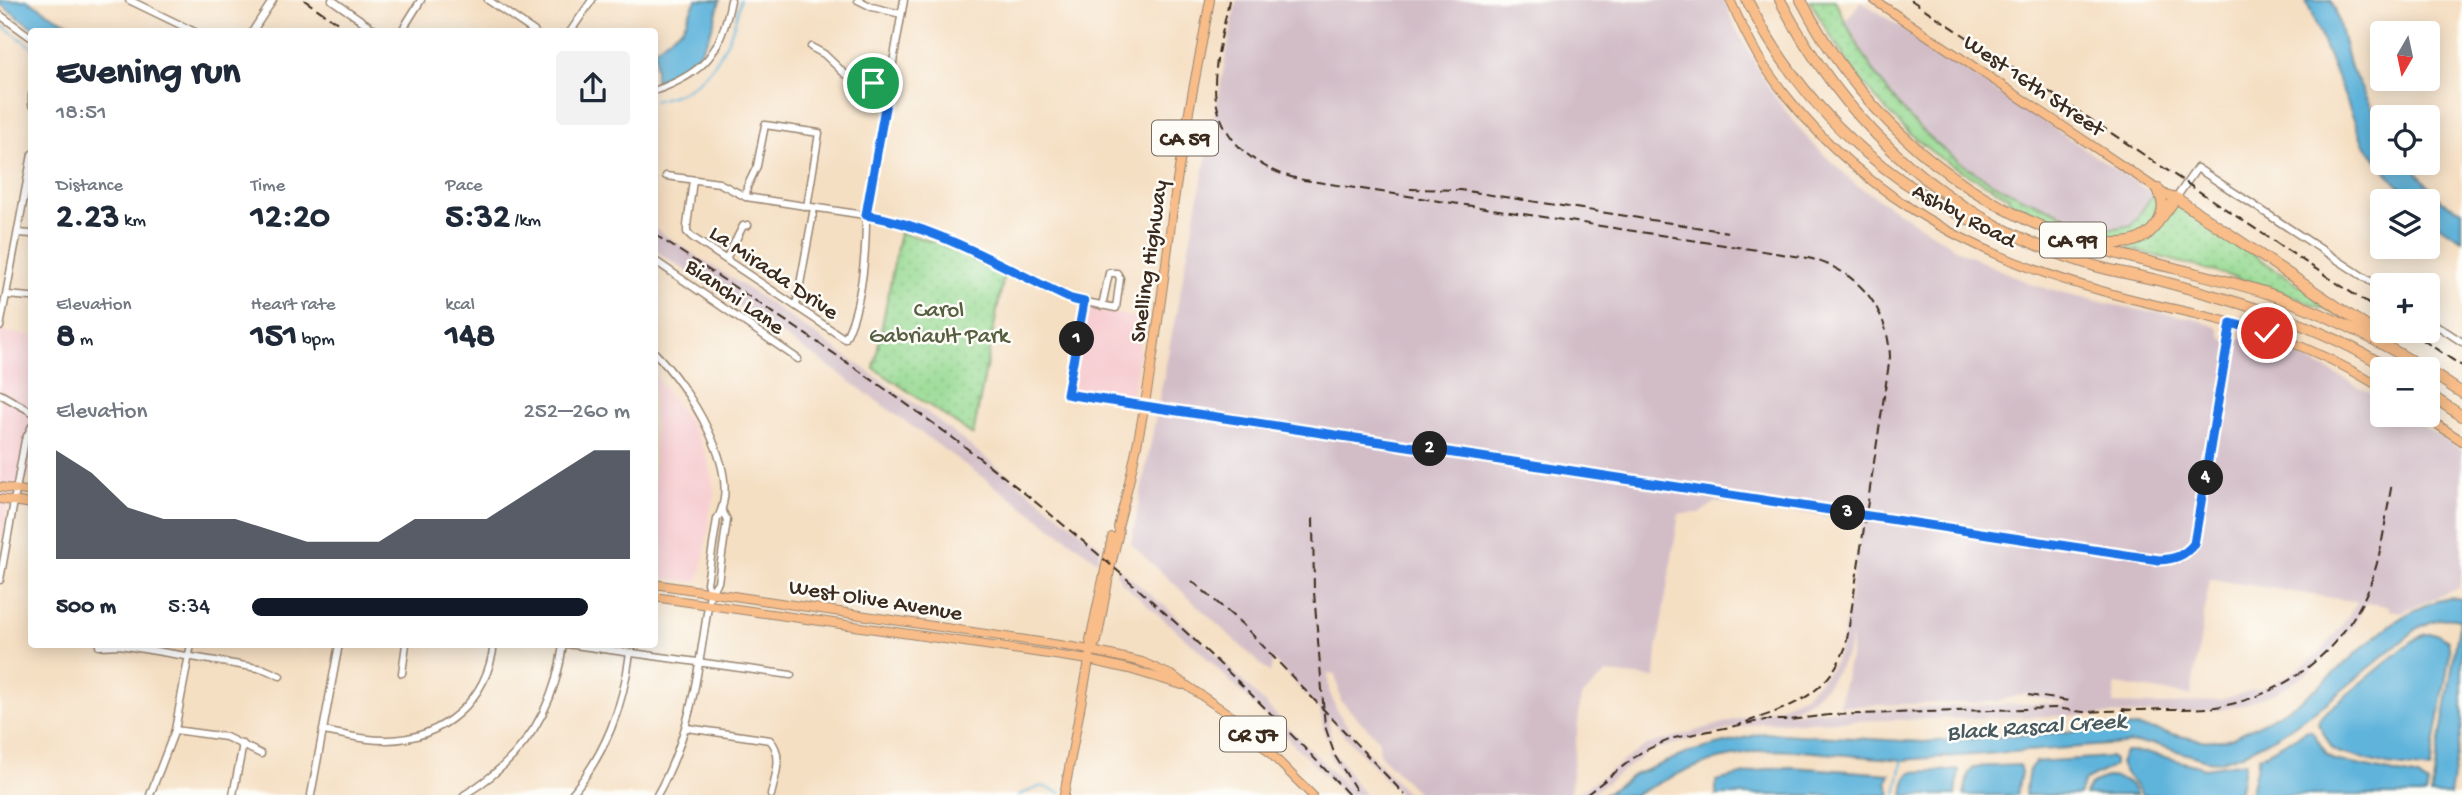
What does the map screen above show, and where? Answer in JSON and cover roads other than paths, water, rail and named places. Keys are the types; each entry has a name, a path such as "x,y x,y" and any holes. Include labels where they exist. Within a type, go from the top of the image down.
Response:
{"highway":[{"path":"1747,0 1788,70 1811,99 1845,136 1882,167 1919,194 1951,212 2026,244 2047,250"},
{"name":"CA 99","path":"1780,0 1830,82 1856,115 1922,178 1963,206 2000,228 2047,250 2097,266 2196,290 2264,312 2343,343 2370,358"},
{"name":"CA 99","path":"1801,0 1831,53 1873,107 1924,156 1968,188 2008,212 2072,239 2237,284 2294,303 2375,339 2407,357"},
{"path":"1968,188 2018,212 2085,237 2107,242 2132,242 2147,235 2176,198 2355,317 2410,357"},
{"path":"2158,189 2163,203 2162,217"},
{"name":"CA 99","path":"2440,378 2462,393"},
{"path":"2440,402 2462,416"}],"main road":[{"name":"Snelling Highway","path":"1089,660 1097,641 1144,407 1166,276 1178,179 1210,0"},
{"name":"Ashby Road","path":"1730,0 1763,64 1798,110 1852,166 1888,194 1955,235 2026,268 2102,292 2231,323 2302,347 2370,382"},
{"name":"West 16th Street","path":"1874,0 2158,189 2176,198"},
{"path":"2440,426 2462,441"},
{"path":"0,487 28,491"},
{"path":"0,499 28,503"},
{"name":"West Olive Avenue","path":"658,585 1091,650"},
{"name":"West Olive Avenue","path":"658,598 1089,660"},
{"path":"886,631 892,625 919,629 926,625"},
{"name":"CR J7","path":"1091,650 1149,665 1173,676 1237,720 1312,795"},
{"name":"CR J7","path":"1089,660 1185,686"},
{"name":"CA 59","path":"1065,793 1089,660"}],"street":[{"path":"129,0 187,28"},
{"path":"254,28 271,0"},
{"path":"332,0 372,28"},
{"path":"404,28 421,0"},
{"path":"488,0 529,28"},
{"path":"573,28 592,0"},
{"path":"658,90 672,85 699,69 721,37 731,0"},
{"path":"858,0 872,7 901,14"},
{"path":"866,215 904,0"},
{"path":"0,15 28,35"},
{"path":"811,47 824,54 845,74 889,85"},
{"path":"746,197 747,187 757,166 765,125 819,133 796,306"},
{"path":"2176,198 2197,168 2370,281"},
{"path":"666,176 724,185 746,197 897,220 930,231 1059,293 1102,306 1115,308 1121,278 1117,273 1109,273 1102,306"},
{"name":"La Mirada Drive","path":"693,180 687,232 845,339 853,323 866,243 866,215"},
{"path":"0,327 28,182"},
{"path":"726,259 743,226 748,225"},
{"path":"19,233 28,234"},
{"name":"Bianchi Lane","path":"658,263 798,359"},
{"path":"7,295 28,297"},
{"path":"1084,302 1067,394 2167,559 2175,559 2186,553 2194,544 2198,532 2231,323"},
{"path":"2440,328 2462,342"},
{"path":"657,795 687,728 700,663 710,593 707,581 717,519 722,510 723,487 719,459 706,425 676,376 658,356"},
{"path":"0,394 28,410"},
{"path":"0,580 28,434"},
{"path":"136,648 264,669 280,676"},
{"path":"150,795 175,730 190,648"},
{"path":"311,795 337,648"},
{"path":"401,673 405,648"},
{"path":"323,731 385,741 409,739 430,733 460,714 472,700 487,675 494,648"},
{"path":"464,795 503,767 531,735 553,691 564,648"},
{"path":"594,648 791,675"},
{"path":"571,795 583,781 609,737 623,696 631,653"},
{"path":"687,728 770,740 777,747 778,755 771,795"},
{"path":"175,730 226,737 261,754"},
{"path":"233,795 243,744"}],"water":[{"path":"0,0 28,0 78,28 34,28 0,4"},
{"path":"696,0 720,0 712,29 700,51 682,68 658,80 658,47 683,27"},
{"path":"2306,0 2330,0 2335,8 2349,64 2370,106 2370,151 2363,142"},
{"path":"2389,175 2419,175 2431,189 2402,189"},
{"path":"2440,200 2462,211 2462,240 2442,228"},
{"path":"2451,598 2462,599 2462,725 2450,795 2431,795 2460,620 2449,618 2418,628 2325,704 2279,735 2242,754 2221,761 2206,760 2155,744 2135,743 1903,760 1766,750 1718,759 1682,772 1634,795 1604,795 1632,776 1690,752 1764,733 1923,742 2136,727 2196,739 2232,738 2304,698 2391,625 2430,604"},
{"path":"2425,634 2439,634 2448,640 2450,653 2430,770 2387,765 2337,752 2318,723 2320,717 2411,642"},
{"path":"2308,730 2312,731 2327,755 2334,760 2418,778 2428,785 2426,795 2250,795 2259,757"},
{"path":"2125,752 2150,753 2205,768 2245,762 2239,795 2142,795 2120,763"},
{"path":"2110,757 2114,760 2114,766 2084,781 2079,795 2025,795 2029,770 2035,762"},
{"path":"2019,765 2021,772 2017,795 1964,795 1968,775 1973,767"},
{"path":"1771,768 1890,774 1887,782 1891,795 1716,795 1716,781"},
{"path":"1959,770 1956,795 1903,795 1906,778 1911,772"},
{"path":"2106,777 2125,781 2137,795 2085,795 2090,785"}],"waterway":[{"path":"658,100 692,86 713,66 728,41 740,0"},
{"path":"0,24 28,44"},
{"path":"1896,795 1903,758"},
{"path":"1019,795 1042,786 1061,793"}],"railway":[{"path":"304,0 345,28"},
{"path":"1229,0 1216,64 1217,105 1222,121 1241,149 1270,169 1304,180 1808,258 1841,272 1867,293 1883,322 1890,357 1846,646 1838,664 1816,689 1789,706 1740,724"},
{"path":"1911,0 2370,305"},
{"path":"1410,189 1460,190 1728,232"},
{"path":"658,237 934,424 1073,532 1215,659 1349,795"},
{"path":"2427,343 2462,366"},
{"path":"2122,709 2222,706 2268,691 2309,667 2342,633 2367,592 2380,552 2392,483"},
{"path":"1313,518 1314,592 1325,726 1335,756 1358,793"},
{"path":"1192,581 1242,624 1405,795"},
{"path":"2028,695 2070,701"},
{"path":"1586,795 1640,753 1657,745 1674,738 1765,720 1829,715 2056,708 2083,712 2131,710"}],"park label":[{"name":"Carol Gabriault Park","path":"939,321"}],"water label":[{"name":"Black Rascal Creek","path":"2036,725"}]}
